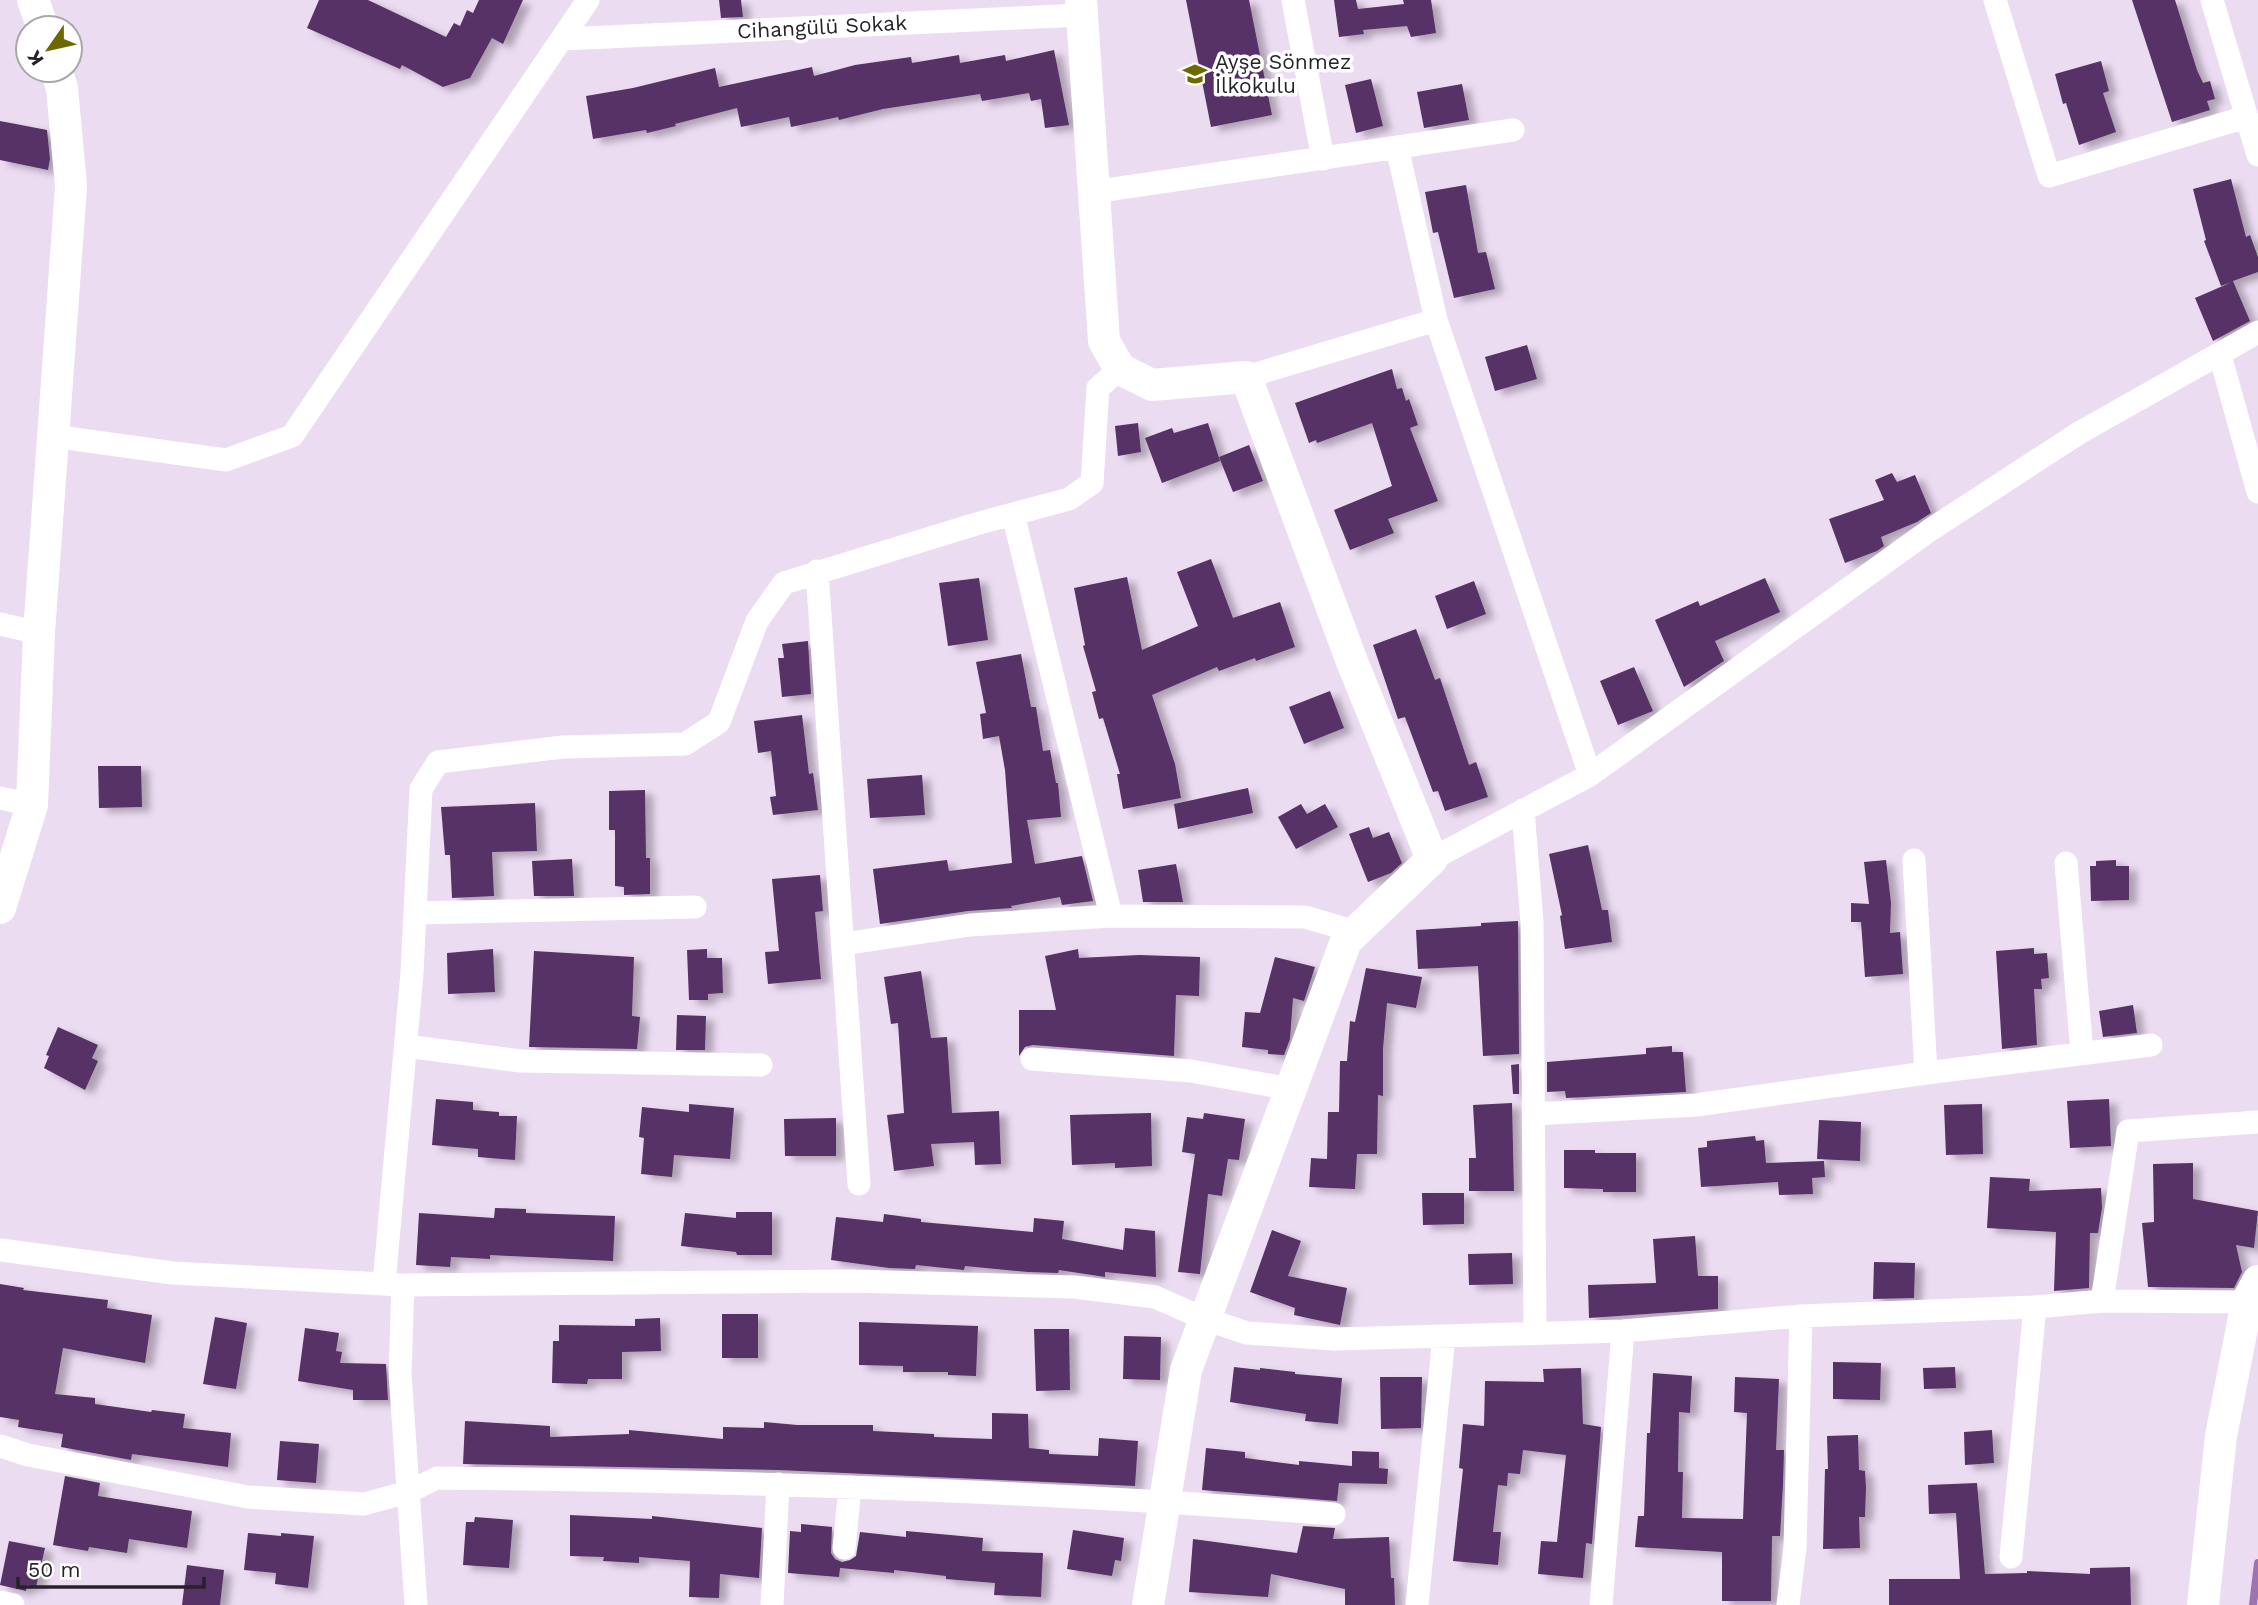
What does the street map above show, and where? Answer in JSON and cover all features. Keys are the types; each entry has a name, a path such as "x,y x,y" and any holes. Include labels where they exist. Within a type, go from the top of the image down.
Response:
{"street":[{"path":"52,436 226,460 292,436 588,0"},
{"path":"1293,0 1323,159"},
{"path":"1995,0 2049,176 2246,117"},
{"path":"2212,0 2258,155"},
{"path":"1082,7 1104,341 1120,369 1152,385 1246,377 1436,320"},
{"name":"Cihangülü Sokak","path":"563,39 1082,7"},
{"path":"0,908 32,805 38,633 71,186 61,84"},
{"path":"1093,192 1513,130"},
{"path":"1397,147 1436,320 1590,775"},
{"path":"1148,1605 1186,1370 1346,941 1432,859 1590,775 1930,530 2079,433 2258,332"},
{"path":"2220,355 2258,492"},
{"path":"416,1605 394,1284 421,789 438,762 563,747 685,744 719,722 757,621 784,583 817,571 1069,499 1092,483 1098,388 1120,369"},
{"path":"1246,377 1351,659 1432,859"},
{"path":"1013,514 1111,916"},
{"path":"817,571 859,1184"},
{"path":"0,624 38,633"},
{"path":"0,798 32,805"},
{"path":"1523,810 1532,922 1535,1333"},
{"path":"1913,860 1926,1073"},
{"path":"2066,863 2082,1054"},
{"path":"415,913 695,907"},
{"path":"843,944 971,925 1111,916 1305,917 1356,932"},
{"path":"1534,1114 1696,1105 2151,1045"},
{"path":"406,1046 521,1061 761,1065"},
{"path":"1032,1059 1191,1071 1290,1089"},
{"path":"2102,1301 2128,1131 2258,1122"},
{"path":"0,1250 173,1273 394,1284 852,1281 1074,1287 1155,1297 1205,1319 1247,1333 1334,1339 1623,1331 1801,1316 2254,1296 2221,1436 2203,1605"},
{"path":"2011,1557 2035,1307"},
{"path":"1788,1605 1795,1547 1801,1316"},
{"path":"1601,1605 1623,1331"},
{"path":"1417,1605 1444,1336"},
{"path":"0,1446 28,1455 248,1497 364,1504 408,1492 437,1478 694,1480 1165,1500 1334,1514"},
{"path":"772,1605 778,1484"},
{"path":"844,1548 850,1487"},
{"path":"0,1602 13,1605"}],"building":[{"path":"319,0 368,0 446,37 454,23 460,26 467,10 473,13 479,0 523,0 503,44 492,38 470,78 443,87 402,65 400,69 307,28"},
{"path":"719,0 741,0 743,17 721,18"},
{"path":"1186,0 1249,0 1272,115 1211,127"},
{"path":"1334,0 1356,0 1358,9 1404,4 1403,0 1431,0 1436,33 1411,37 1407,26 1363,30 1364,34 1339,37"},
{"path":"2132,0 2175,0 2197,70 2203,83 2210,81 2215,99 2207,101 2210,110 2172,122"},
{"path":"1054,50 1069,125 1045,128 1041,99 1031,101 1029,93 982,101 980,94 791,127 789,117 741,127 737,108 647,133 646,130 593,139 586,96 633,88 715,68 719,87 812,67 814,76 855,65 911,57 912,63 959,55 960,63 1005,55 1006,61"},
{"path":"2101,61 2109,91 2103,93 2116,132 2079,145 2055,74"},
{"path":"1371,79 1383,126 1356,133 1345,85"},
{"path":"1462,84 1469,120 1424,128 1417,92"},
{"path":"0,121 47,130 50,159 48,170 0,160"},
{"path":"2231,179 2246,237 2250,235 2258,257 2258,272 2233,281 2250,321 2213,341 2195,298 2232,282 2221,286 2204,241 2206,240 2193,189"},
{"path":"1466,185 1478,253 1486,252 1495,289 1454,298 1438,232 1433,233 1425,192"},
{"path":"1527,345 1537,379 1495,391 1485,357"},
{"path":"1392,369 1397,389 1402,388 1406,401 1409,399 1418,425 1410,428 1438,501 1388,519 1394,533 1350,550 1334,510 1392,486 1372,423 1317,443 1316,440 1309,443 1295,403"},
{"path":"1138,423 1141,452 1118,456 1115,426"},
{"path":"1208,423 1220,461 1162,483 1145,438 1172,428 1174,433"},
{"path":"1249,445 1263,481 1233,492 1219,457"},
{"path":"1892,473 1897,482 1915,475 1931,513 1881,537 1884,546 1877,551 1845,563 1829,519 1884,500 1875,480"},
{"path":"1211,559 1233,618 1280,602 1295,647 1219,671 1217,667 1152,695 1175,764 1181,798 1123,809 1117,774 1120,774 1103,718 1099,719 1092,692 1096,691 1083,646 1085,645 1074,588 1127,577 1142,650 1198,626 1177,572"},
{"path":"979,578 988,640 948,646 939,583"},
{"path":"1765,578 1780,612 1715,641 1724,661 1684,687 1655,620 1698,601 1700,606"},
{"path":"1474,581 1486,614 1447,629 1435,596"},
{"path":"1416,629 1435,680 1440,678 1469,765 1476,762 1488,797 1445,811 1438,791 1433,792 1405,717 1398,719 1373,645"},
{"path":"808,641 811,694 782,697 778,658 784,658 782,644"},
{"path":"1021,654 1031,707 1036,707 1043,751 1050,750 1058,783 1061,817 1027,820 1035,864 1082,856 1093,901 1062,905 1060,897 1011,906 1012,908 968,911 880,924 873,869 947,860 949,871 1012,863 1005,770 999,736 983,739 980,714 986,713 976,662"},
{"path":"1634,667 1653,711 1618,725 1600,681"},
{"path":"1330,691 1344,728 1304,744 1289,707"},
{"path":"802,715 809,774 813,773 818,810 773,815 770,797 776,796 771,751 758,753 754,721"},
{"path":"98,766 141,766 142,807 99,808"},
{"path":"922,775 925,815 870,818 867,779"},
{"path":"1248,788 1253,813 1178,829 1174,804"},
{"path":"645,790 646,858 650,858 650,894 624,895 624,887 615,886 615,830 609,830 609,791"},
{"path":"535,803 537,851 492,852 494,896 452,898 450,855 445,855 441,807"},
{"path":"1301,804 1307,814 1325,804 1338,827 1296,849 1278,817"},
{"path":"1369,827 1373,838 1389,832 1402,863 1391,873 1368,882 1349,834"},
{"path":"1588,845 1602,910 1608,910 1612,942 1565,949 1562,915 1549,854"},
{"path":"572,859 574,896 534,896 532,861"},
{"path":"1886,860 1891,903 1890,933 1900,932 1903,974 1865,977 1861,922 1851,922 1851,903 1869,904 1864,862"},
{"path":"2116,860 2116,866 2129,866 2129,900 2091,901 2090,866 2096,866 2096,861"},
{"path":"1176,864 1183,902 1143,902 1138,870"},
{"path":"820,875 823,911 815,912 821,979 768,984 765,952 779,951 772,879"},
{"path":"1518,921 1519,1054 1483,1056 1478,966 1418,969 1416,930"},
{"path":"2034,948 2034,954 2047,953 2049,978 2041,979 2042,989 2034,989 2037,1045 2002,1049 1996,951"},
{"path":"493,949 495,992 448,994 447,953"},
{"path":"707,949 707,958 722,958 723,993 708,994 708,1000 689,1000 687,950"},
{"path":"1078,949 1079,958 1139,955 1200,957 1199,996 1176,995 1174,1056 1033,1045 1025,1047 1019,1056 1019,1010 1056,1010 1045,956"},
{"path":"534,951 634,957 632,1016 640,1017 637,1049 529,1047"},
{"path":"1275,957 1315,967 1304,1001 1293,998 1290,1039 1284,1055 1242,1047 1245,1012 1260,1013"},
{"path":"1366,968 1422,977 1416,1008 1387,1003 1383,1096 1378,1095 1377,1154 1357,1154 1355,1189 1309,1187 1311,1158 1327,1159 1328,1112 1339,1112 1340,1061 1347,1061 1350,1021 1355,1022"},
{"path":"921,971 931,1038 947,1037 952,1113 999,1111 1001,1164 975,1165 974,1142 931,1144 934,1166 894,1171 887,1115 904,1113 898,1023 891,1024 884,977"},
{"path":"2133,1005 2137,1033 2103,1037 2099,1011"},
{"path":"677,1015 706,1016 705,1050 676,1050"},
{"path":"58,1027 98,1045 92,1058 98,1061 85,1090 44,1068 49,1056 46,1055"},
{"path":"1672,1046 1672,1052 1683,1052 1686,1092 1566,1098 1565,1091 1547,1092 1547,1062 1646,1054 1646,1048"},
{"path":"1519,1064 1519,1094 1513,1094 1511,1065"},
{"path":"436,1099 473,1102 473,1110 499,1112 499,1116 517,1116 515,1160 478,1157 478,1149 432,1145"},
{"path":"2109,1099 2111,1146 2070,1148 2067,1101"},
{"path":"1512,1103 1514,1191 1469,1191 1469,1158 1476,1158 1473,1105"},
{"path":"689,1104 734,1108 730,1159 674,1155 672,1177 641,1174 644,1138 639,1137 642,1107 689,1112"},
{"path":"1982,1104 1983,1154 1946,1155 1944,1105"},
{"path":"1151,1113 1152,1166 1115,1168 1115,1163 1072,1165 1070,1115"},
{"path":"1204,1113 1245,1119 1239,1160 1228,1159 1222,1196 1208,1194 1200,1274 1178,1272 1195,1154 1182,1152 1187,1117 1203,1119"},
{"path":"836,1118 836,1156 785,1156 784,1119"},
{"path":"1819,1120 1861,1122 1860,1161 1817,1159"},
{"path":"1755,1136 1756,1141 1764,1140 1766,1163 1824,1161 1825,1177 1812,1178 1813,1194 1779,1195 1778,1182 1701,1187 1698,1148 1707,1147 1707,1141"},
{"path":"1564,1150 1636,1153 1636,1192 1564,1188"},
{"path":"2193,1163 2193,1199 2258,1211 2254,1248 2236,1245 2242,1272 2234,1288 2148,1287 2142,1223 2154,1222 2153,1164"},
{"path":"1990,1177 2030,1179 2029,1191 2101,1188 2102,1208 2098,1233 2090,1233 2089,1288 2054,1291 2056,1232 1987,1228"},
{"path":"1422,1193 1464,1193 1464,1224 1423,1225"},
{"path":"495,1208 526,1209 526,1213 615,1216 613,1261 490,1255 490,1259 451,1257 450,1267 416,1265 419,1213 494,1218"},
{"path":"736,1212 772,1212 772,1255 737,1255 736,1252 681,1246 685,1213 736,1218"},
{"path":"884,1214 921,1219 921,1222 1033,1232 1034,1218 1064,1221 1062,1239 1123,1250 1125,1228 1155,1231 1156,1277 1105,1272 1105,1277 1059,1270 1058,1273 1028,1272 965,1266 964,1270 916,1265 915,1269 889,1268 831,1260 836,1217 883,1222"},
{"path":"1272,1230 1301,1241 1288,1276 1347,1288 1340,1325 1294,1315 1295,1308 1250,1292"},
{"path":"1695,1236 1698,1276 1718,1276 1718,1309 1589,1318 1588,1285 1656,1283 1653,1239"},
{"path":"1512,1253 1513,1284 1469,1285 1468,1254"},
{"path":"1874,1262 1915,1263 1914,1298 1873,1299"},
{"path":"0,1284 24,1288 23,1290 108,1300 107,1308 152,1315 145,1363 63,1348 55,1394 95,1398 95,1404 185,1414 183,1428 231,1433 228,1467 132,1454 131,1460 61,1447 63,1434 18,1427 19,1420 0,1417"},
{"path":"722,1314 758,1314 758,1358 722,1358"},
{"path":"215,1317 247,1323 236,1389 203,1384"},
{"path":"660,1318 661,1351 622,1352 622,1379 588,1379 587,1384 552,1383 553,1341 559,1341 559,1325 635,1326 635,1319"},
{"path":"859,1322 978,1326 976,1376 948,1375 948,1372 903,1372 903,1366 859,1365"},
{"path":"305,1328 339,1333 336,1351 342,1352 340,1363 386,1364 388,1400 353,1400 353,1390 298,1381"},
{"path":"1034,1329 1069,1329 1070,1390 1036,1391"},
{"path":"1124,1336 1161,1337 1160,1380 1123,1379"},
{"path":"1833,1362 1881,1363 1880,1400 1833,1399"},
{"path":"1234,1367 1342,1378 1338,1424 1305,1421 1306,1414 1230,1402"},
{"path":"1955,1367 1956,1388 1924,1389 1923,1368"},
{"path":"1581,1368 1583,1424 1601,1427 1592,1544 1586,1543 1583,1578 1538,1574 1541,1541 1557,1542 1566,1455 1523,1450 1520,1474 1508,1473 1507,1486 1498,1485 1493,1532 1501,1532 1498,1565 1453,1561 1463,1469 1459,1468 1463,1424 1484,1426 1485,1381 1544,1382 1543,1369"},
{"path":"1653,1373 1692,1376 1690,1413 1679,1412 1678,1472 1683,1472 1682,1518 1743,1519 1747,1413 1734,1412 1735,1377 1779,1379 1776,1450 1784,1450 1783,1484 1780,1536 1772,1536 1771,1601 1722,1601 1722,1552 1635,1547 1638,1516 1644,1516 1647,1433 1650,1433"},
{"path":"1380,1377 1422,1377 1421,1428 1381,1429"},
{"path":"992,1413 1028,1414 1029,1448 1049,1450 1049,1454 1098,1456 1099,1438 1138,1441 1135,1486 778,1470 463,1464 465,1421 550,1426 550,1437 629,1434 629,1430 723,1439 723,1427 764,1428 764,1422 873,1425 873,1431 992,1439"},
{"path":"1992,1430 1994,1463 1965,1465 1964,1432"},
{"path":"1858,1435 1859,1470 1865,1471 1866,1488 1865,1517 1859,1517 1860,1548 1823,1549 1825,1469 1828,1469 1827,1436"},
{"path":"280,1441 319,1444 316,1483 277,1480"},
{"path":"1206,1448 1245,1452 1245,1458 1299,1465 1299,1461 1352,1466 1352,1451 1379,1452 1379,1468 1388,1469 1387,1484 1339,1483 1337,1501 1202,1490"},
{"path":"65,1476 100,1483 98,1496 192,1511 187,1548 129,1539 127,1553 89,1547 88,1551 53,1545"},
{"path":"1977,1483 1985,1574 2027,1571 2090,1574 2090,1568 2130,1567 2131,1605 1889,1605 1889,1579 1960,1579 1956,1513 1929,1514 1928,1485"},
{"path":"570,1515 652,1519 652,1516 762,1528 759,1578 720,1574 719,1598 689,1597 690,1561 639,1557 639,1563 603,1561 604,1557 570,1556"},
{"path":"475,1517 513,1520 509,1568 463,1565 466,1522 474,1522"},
{"path":"801,1524 832,1527 831,1553 835,1559 842,1562 856,1556 860,1532 906,1537 906,1531 983,1538 982,1551 1043,1553 1041,1597 994,1595 995,1583 946,1579 946,1576 894,1570 894,1573 840,1568 839,1577 788,1573 790,1531 801,1532"},
{"path":"1303,1526 1335,1528 1333,1539 1389,1537 1395,1605 1345,1605 1345,1589 1271,1574 1268,1597 1189,1592 1193,1539 1297,1553"},
{"path":"1073,1530 1124,1538 1121,1561 1115,1560 1112,1576 1067,1569"},
{"path":"248,1533 314,1536 308,1588 275,1584 276,1573 244,1570"},
{"path":"9,1541 45,1548 36,1587 27,1585 26,1591 0,1585"},
{"path":"187,1565 224,1570 220,1605 182,1605"}],"waterway":[{"path":"2253,1605 2258,1563"}],"place":[{"name":"Ayşe Sönmez İlkokulu","path":"1195,74"}]}
